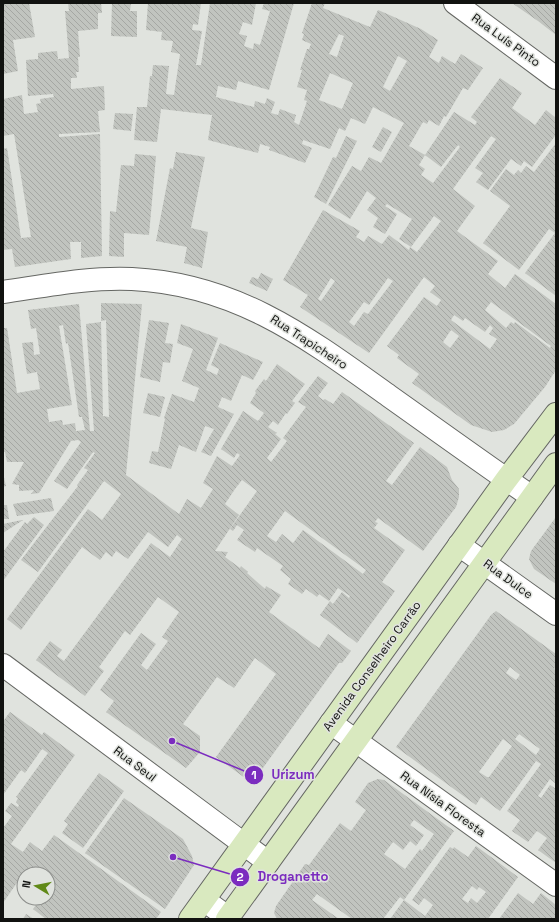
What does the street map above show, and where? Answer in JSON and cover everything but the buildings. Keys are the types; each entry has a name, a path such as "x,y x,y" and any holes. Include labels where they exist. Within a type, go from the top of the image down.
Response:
{"main road":[{"name":"Avenida Conselheiro Carrão","path":"190,919 506,480 556,414"},
{"path":"228,918 556,464"}],"street":[{"name":"Rua Luís Pinto","path":"455,3 556,78"},
{"name":"Rua Trapicheiro","path":"3,292 96,279 132,279 178,285 228,298 265,314 311,341 532,497"},
{"name":"Rua Dulce","path":"459,545 485,562 556,614"},
{"name":"Rua Seul","path":"3,666 268,862"},
{"name":"Rua Nísia Floresta","path":"331,723 556,885"},
{"path":"204,900 228,918"}],"place":[{"name":"Urizum","path":"172,741"},
{"name":"Droganetto","path":"173,857"}]}
